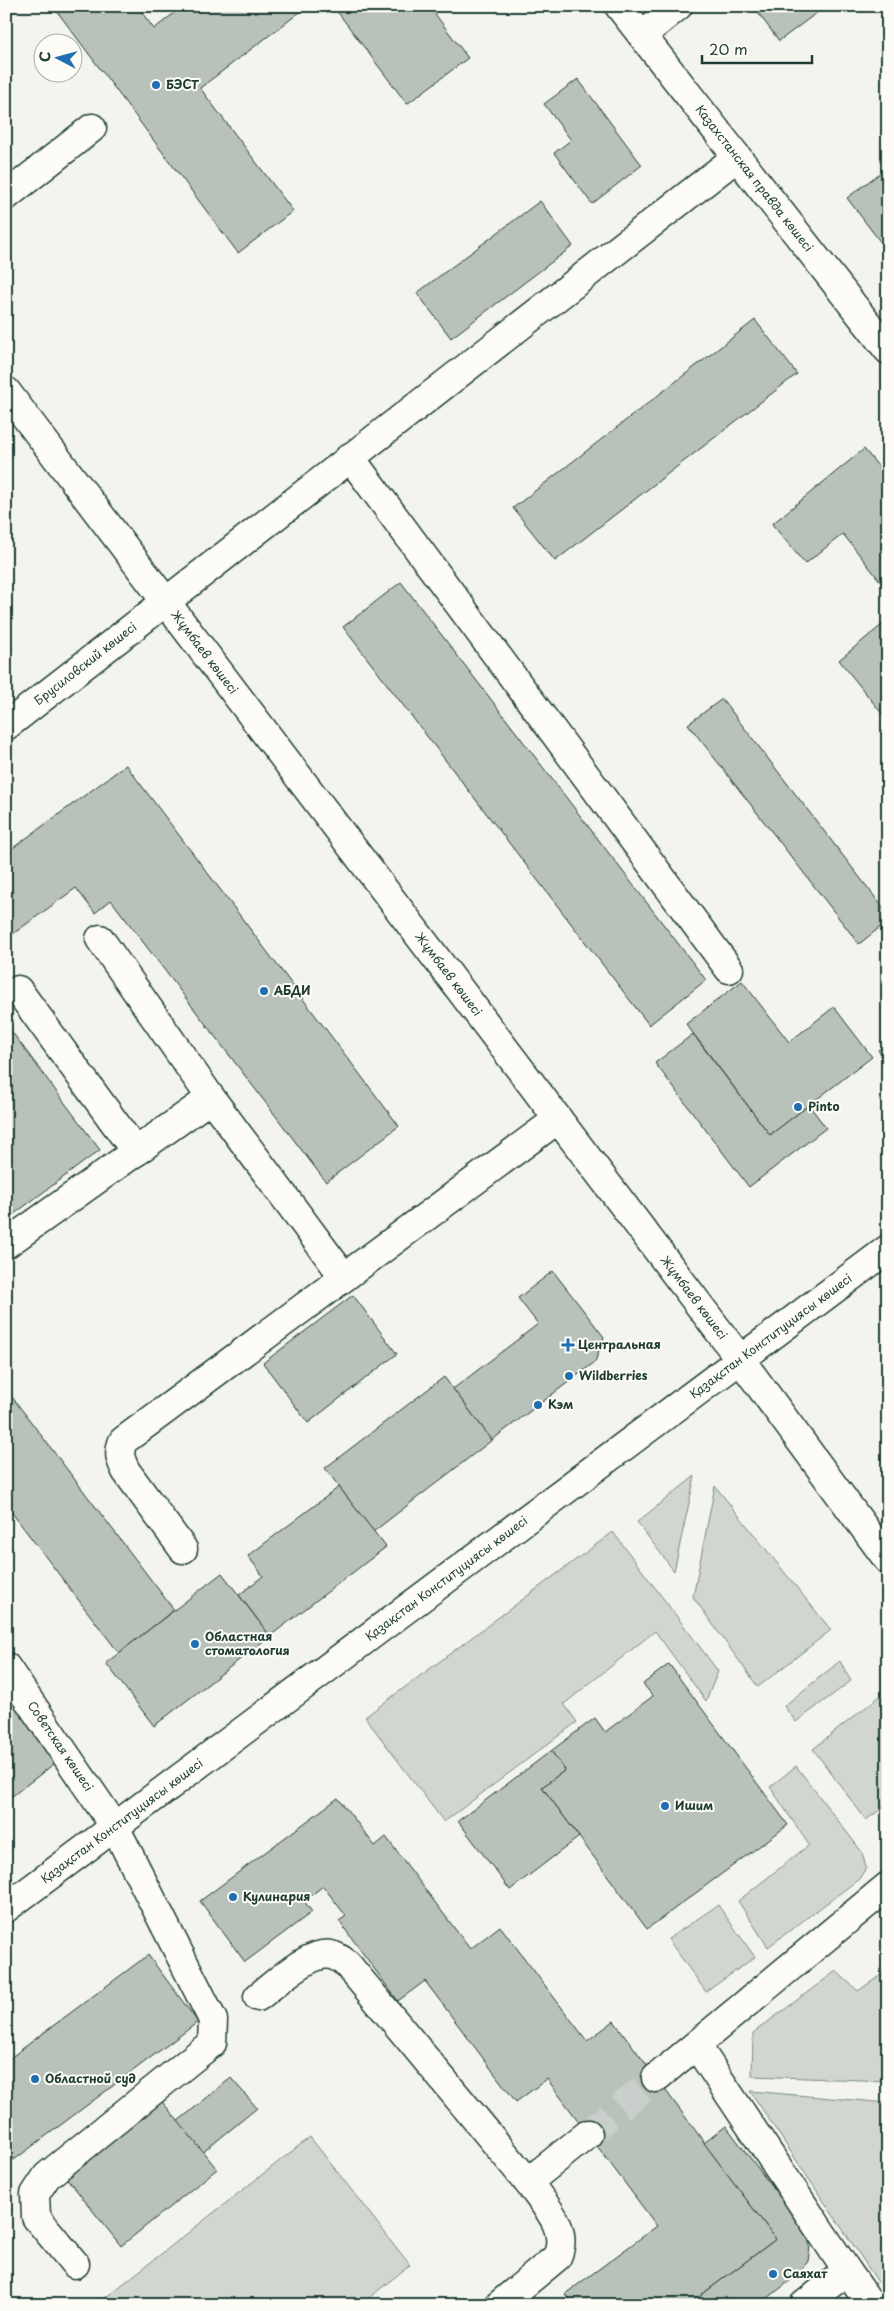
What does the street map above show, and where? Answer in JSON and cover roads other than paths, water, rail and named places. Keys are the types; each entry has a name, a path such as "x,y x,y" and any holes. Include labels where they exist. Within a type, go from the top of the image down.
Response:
{"street":[{"name":"Казахстанская правда көшесі","path":"619,6 888,350"},
{"path":"642,35 678,6"},
{"path":"6,196 92,128"},
{"name":"Брусиловский көшесі","path":"6,726 737,157"},
{"name":"Жұмбаев көшесі","path":"6,390 740,1359 888,1560"},
{"path":"350,457 728,969"},
{"path":"100,939 211,1098 344,1277"},
{"path":"18,990 136,1152"},
{"path":"6,1244 211,1098"},
{"path":"183,1549 126,1471 121,1461 119,1450 124,1441 558,1119"},
{"name":"Қазақстан Конституциясы көшесі","path":"6,1908 888,1248"},
{"name":"Советская көшесі","path":"6,1667 115,1827 214,2020 212,2043 47,2176 35,2194 36,2217 75,2264"},
{"path":"656,2078 888,1886"},
{"path":"258,1997 307,1960 318,1955 329,1954 348,1964 528,2182 558,2224 562,2234 562,2246 557,2257 500,2305"},
{"path":"697,2046 871,2305"},
{"path":"528,2182 588,2134"},
{"path":"804,2305 847,2271"}],"tunnel":[{"path":"588,2134 656,2078"}],"place":[{"name":"БЭСТ","path":"156,85"},
{"name":"АБДИ","path":"264,991"},
{"name":"Pinto","path":"798,1107"},
{"name":"Центральная","path":"568,1345"},
{"name":"Wildberries","path":"569,1376"},
{"name":"Кэм","path":"538,1405"},
{"name":"Областная стоматология","path":"195,1644"},
{"name":"Ишим","path":"665,1806"},
{"name":"Кулинария","path":"233,1897"},
{"name":"Областной суд","path":"35,2079"},
{"name":"Саяхат","path":"773,2274"}]}
